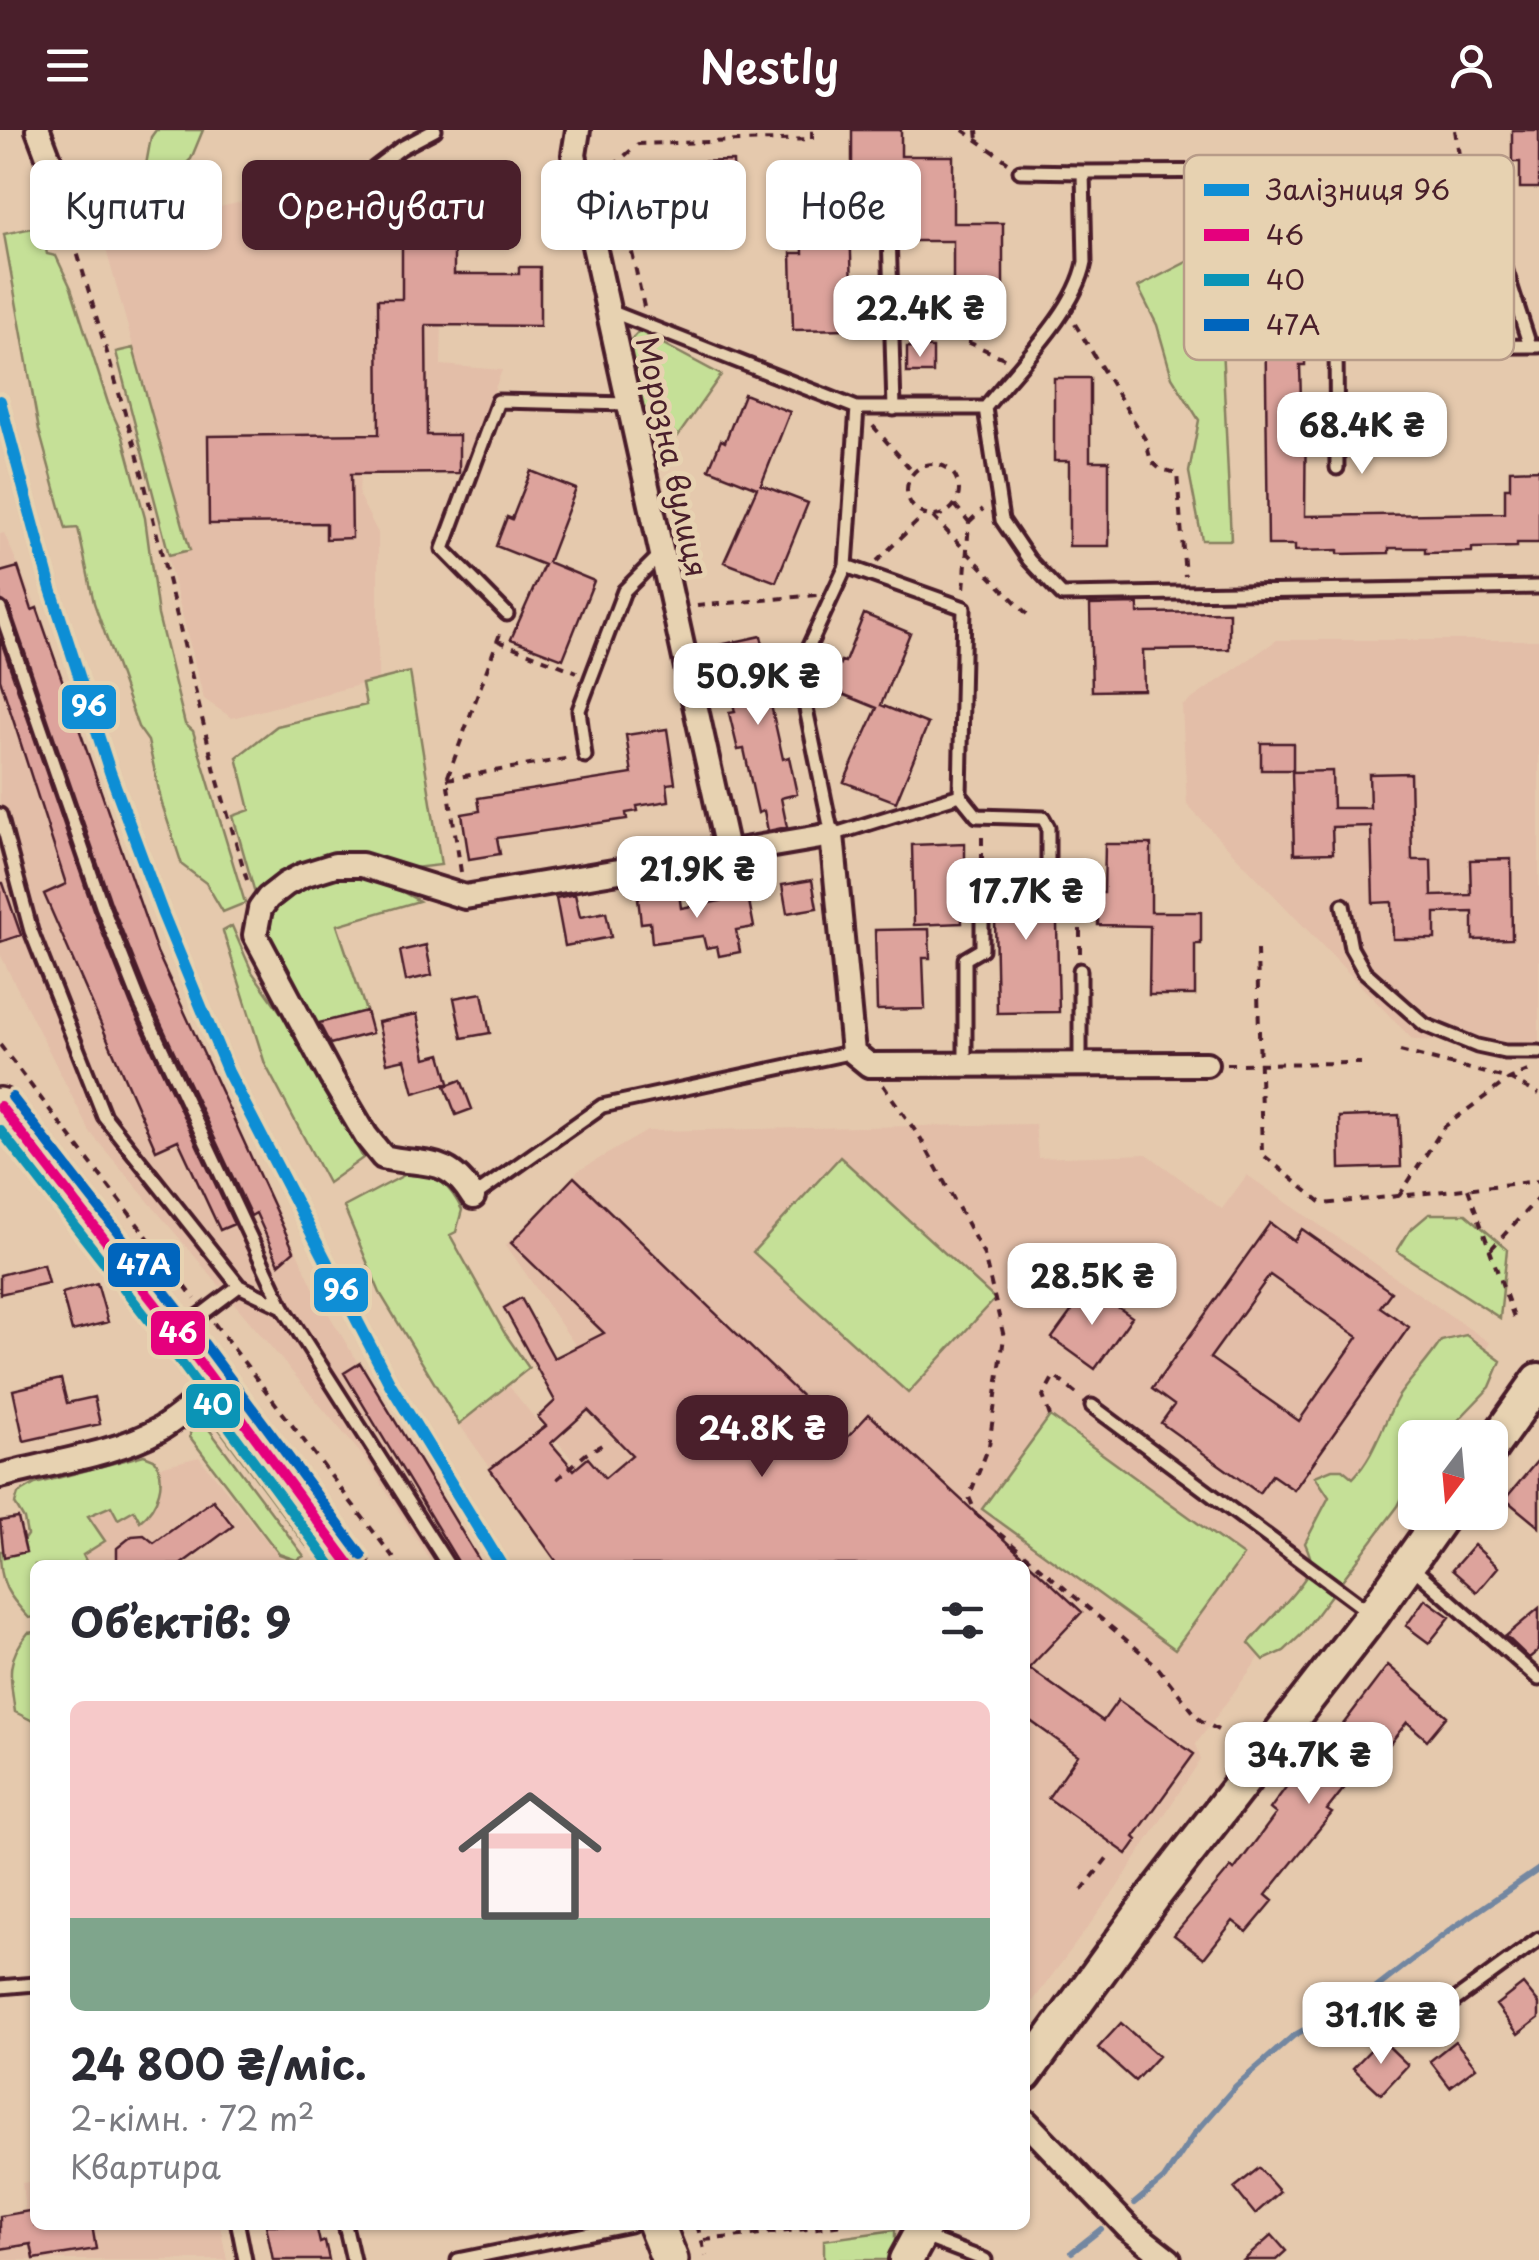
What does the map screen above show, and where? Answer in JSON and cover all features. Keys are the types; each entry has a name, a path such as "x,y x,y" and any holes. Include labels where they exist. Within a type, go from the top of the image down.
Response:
{"main road":[{"path":"0,1106 177,1332 346,1560"},
{"path":"658,2230 670,2260"}],"street":[{"path":"38,130 49,159"},
{"name":"Морозна вулиця","path":"578,130 574,155 728,854"},
{"path":"473,1198 456,1174 444,1167 410,1158 394,1159 376,1150 331,1077 256,935 260,909 286,884 335,865 382,870 464,896 832,835 861,1058 965,1065 1206,1064"},
{"path":"1508,1423 1539,1380"},
{"path":"0,1476 155,1432 216,1385"},
{"path":"1030,2067 1154,1896 1373,1614 1432,1530"},
{"path":"1030,2126 1128,2228 1169,2260"}],"lane":[{"path":"385,160 435,130"},
{"path":"1020,170 1184,171"},
{"path":"1083,172 1082,277 1064,307 984,408 1002,520 1029,560 1062,595 1539,587"},
{"path":"889,250 894,409"},
{"path":"1514,287 1535,346"},
{"path":"610,311 857,408 984,408"},
{"path":"1336,360 1337,468"},
{"path":"508,614 443,549 498,401 629,404"},
{"path":"857,408 846,566 798,670 832,835 960,795"},
{"path":"585,756 580,710 591,678 624,592 660,554"},
{"path":"846,566 964,608 960,795 972,813 982,817 1043,818 1048,827 1048,863"},
{"path":"0,609 102,906 140,1002 283,1307 445,1560"},
{"path":"0,815 30,931 104,1116 239,1286 283,1307"},
{"path":"1344,906 1351,948 1364,971 1425,1025 1477,1046 1505,1052 1539,1052"},
{"path":"965,1065 965,959 982,949 982,907"},
{"path":"1080,970 1080,1065"},
{"path":"473,1198 602,1106 861,1058"},
{"path":"177,1332 239,1286"},
{"path":"1092,1406 1373,1614"},
{"path":"1408,1565 1539,1679"},
{"path":"1447,2006 1539,1939"},
{"path":"0,1987 30,1984"},
{"path":"239,2230 246,2260"},
{"path":"346,2230 353,2260"},
{"path":"458,2260 605,2230"},
{"path":"916,2236 984,2260"}],"path":[{"path":"648,326 614,166 638,144 812,139 812,130"},
{"path":"962,130 1020,170"},
{"path":"977,130 978,141"},
{"path":"1454,130 1458,155"},
{"path":"49,159 138,457 215,771 252,898 260,909"},
{"path":"1064,307 1146,439 1152,461 1160,469 1177,473 1186,593"},
{"path":"891,308 1019,365"},
{"path":"857,408 914,472"},
{"path":"929,464 953,472 960,488 955,505 941,516 916,511 907,496 909,479 929,464"},
{"path":"955,505 969,522 964,608"},
{"path":"865,573 924,515"},
{"path":"933,516 1027,614"},
{"path":"672,608 833,593"},
{"path":"464,896 447,779 508,614"},
{"path":"497,641 591,678"},
{"path":"447,779 585,756"},
{"path":"982,817 982,907"},
{"path":"1080,865 1080,970"},
{"path":"1257,950 1262,1154 1323,1204 1539,1181"},
{"path":"1400,1051 1509,1079 1539,1094"},
{"path":"861,1058 921,1139 954,1196 984,1255 994,1290 1004,1337 989,1446 969,1497 976,1514 1155,1664 1200,1720 1218,1730"},
{"path":"1206,1064 1361,1063"},
{"path":"1399,1196 1444,1127 1509,1079 1539,1067"},
{"path":"1468,1189 1516,1323"},
{"path":"1490,1250 1539,1197"},
{"path":"1050,1416 1043,1396 1054,1376 1092,1406"},
{"path":"556,1479 606,1443"},
{"path":"1082,1890 1108,1857"},
{"path":"700,2230 706,2256"},
{"path":"704,2242 801,2230"}],"shaded area":[{"path":"242,202 242,250 402,250 403,299 442,317 441,365 502,370 463,473 360,474 359,496 378,533 378,680 232,718 204,699 167,556 190,549 106,250 222,250 222,207"},
{"path":"4,533 39,613 157,952 316,1293 476,1560 430,1560 367,1461 90,1132 0,954 0,534"},
{"path":"1277,640 1539,640 1539,1043 1413,1040 1187,805 1182,706"},
{"path":"1035,1124 1038,1158 1147,1154 1222,1209 1247,1175 1490,1343 1433,1420 1398,1420 1398,1468 1196,1744 1201,1759 1116,1889 1030,2005 1030,1560 652,1560 538,1417 591,1368 506,1245 578,1171 647,1131"},
{"path":"509,1386 648,1560 556,1560 459,1424"},
{"path":"199,1457 282,1560 63,1560 47,1495"},
{"path":"30,2182 30,2230 221,2230 227,2260 0,2260 0,2216 25,2212 22,2183"}],"green space":[{"path":"156,130 203,130 190,160 147,160"},
{"path":"30,228 30,250 46,250 56,256 123,437 145,518 158,615 185,724 193,731 245,903 223,912 206,883 182,865 162,804 148,741 138,727 94,603 78,528 66,529 39,430 4,234"},
{"path":"1184,263 1184,360 1223,360 1231,540 1202,540 1189,472 1199,420 1172,377 1157,325 1138,287"},
{"path":"639,331 721,375 678,436 639,403 629,342"},
{"path":"133,348 190,550 169,555 116,352"},
{"path":"410,672 441,865 405,869 378,861 257,900 233,816 250,810 237,757 277,726 366,705 362,684"},
{"path":"338,870 366,872 419,901 337,925 366,1011 313,1025 273,947 269,915 275,903 288,892"},
{"path":"232,926 252,972 291,1027 363,1158 328,1183 265,1064 223,931"},
{"path":"840,1157 995,1299 908,1393 753,1252"},
{"path":"412,1171 437,1179 458,1202 462,1210 456,1232 450,1235 504,1332 529,1368 459,1424 380,1293 344,1207"},
{"path":"1429,1214 1466,1214 1507,1249 1500,1318 1397,1251 1410,1230"},
{"path":"1466,1335 1501,1361 1490,1387 1458,1420 1398,1420 1398,1506 1301,1635 1284,1651 1264,1660 1249,1643 1311,1566 1305,1543 1329,1497 1315,1476 1342,1469 1353,1478 1373,1450 1398,1397 1441,1341"},
{"path":"214,1412 225,1420 311,1539 307,1547 207,1413"},
{"path":"199,1416 304,1556 296,1560 279,1554 190,1437 191,1419"},
{"path":"1050,1416 1243,1556 1175,1649 982,1509"},
{"path":"144,1455 154,1459 160,1475 159,1492 140,1521 134,1510 118,1519 111,1506 88,1516 105,1541 83,1555 86,1560 30,1560 29,1618 6,1588 0,1551 16,1551 27,1535 15,1504 18,1494 35,1484"},
{"path":"28,1633 30,1720 15,1712 11,1679 12,1661"},
{"path":"895,2230 895,2249 888,2260 824,2260 824,2240"}],"building":[{"path":"852,130 901,130 901,156 953,156 953,223 1003,223 1003,308 953,308 953,241 921,241 921,160 852,160"},
{"path":"1512,130 1539,130 1539,188 1520,188 1520,162 1514,162"},
{"path":"402,250 454,250 454,274 519,274 519,267 540,267 540,326 426,325 427,435 459,435 459,473 351,474 352,538 326,539 326,523 209,524 208,436 379,434 378,299 402,299"},
{"path":"851,250 853,329 793,330 791,253"},
{"path":"907,347 933,348 933,373 907,373"},
{"path":"1266,360 1305,360 1305,365 1300,365 1301,401 1306,401 1305,516 1505,513 1510,470 1539,469 1539,543 1472,548 1472,552 1425,553 1425,548 1389,548 1389,553 1338,554 1338,550 1295,551 1295,545 1268,545"},
{"path":"1054,378 1090,378 1090,461 1109,461 1109,546 1069,546 1069,461 1054,461"},
{"path":"744,394 790,412 761,485 808,503 776,582 724,562 757,488 709,469 721,440 725,442"},
{"path":"531,471 576,489 548,562 594,581 563,659 511,639 544,565 496,546 507,517 512,519"},
{"path":"18,567 32,610 37,608 157,952 294,1251 279,1264 256,1213 251,1216 149,998 111,903 9,606 0,600 0,572"},
{"path":"1138,604 1138,613 1229,612 1229,649 1143,650 1144,690 1092,691 1090,605"},
{"path":"864,614 910,633 881,705 928,724 896,802 844,782 877,708 830,689"},
{"path":"761,636 770,676 765,678 783,759 789,757 797,794 781,798 787,827 768,831 764,811 758,813 744,749 738,750 729,713 735,712 720,645"},
{"path":"0,638 93,909 131,1005 234,1224 220,1230 178,1140 156,1150 44,894 66,884 0,679"},
{"path":"667,729 675,783 667,784 669,801 637,806 638,811 626,813 627,819 497,838 500,854 469,859 462,814 480,811 478,798 632,774 626,735"},
{"path":"1261,743 1293,743 1293,770 1261,770"},
{"path":"1332,771 1333,808 1370,808 1369,774 1410,773 1412,860 1431,860 1432,896 1471,895 1470,860 1511,859 1512,939 1473,940 1473,912 1435,913 1435,939 1393,939 1392,902 1373,903 1371,826 1332,827 1333,853 1294,854 1292,772"},
{"path":"965,843 965,874 960,874 962,923 914,925 912,845"},
{"path":"1105,844 1151,844 1151,912 1201,912 1201,944 1195,944 1195,995 1149,995 1150,926 1098,925 1098,893 1104,893"},
{"path":"1039,870 1039,881 1056,881 1059,1012 997,1013 994,871"},
{"path":"812,880 817,908 787,913 782,885"},
{"path":"0,883 21,935 0,942"},
{"path":"679,893 681,908 748,896 754,927 736,930 740,952 719,956 717,946 706,948 703,936 652,943 650,922 641,923 638,898"},
{"path":"575,894 580,917 606,912 611,937 565,946 556,898"},
{"path":"929,929 930,958 923,958 925,1009 877,1010 875,930"},
{"path":"426,945 432,975 406,981 400,951"},
{"path":"482,993 490,1033 462,1038 454,998"},
{"path":"366,1011 372,1033 330,1044 319,1023"},
{"path":"417,1014 426,1058 441,1054 449,1083 414,1093 405,1059 387,1063 378,1022"},
{"path":"461,1080 472,1109 456,1115 445,1086"},
{"path":"1399,1115 1401,1167 1340,1169 1339,1117"},
{"path":"574,1177 846,1439 869,1414 1026,1560 555,1560 490,1469 546,1426 538,1417 555,1401 504,1308 521,1298 554,1358 604,1333 511,1243","holes":["588,1410 632,1455 605,1478 588,1458 574,1470 551,1443"]},
{"path":"1270,1223 1294,1241 1302,1229 1391,1292 1380,1307 1409,1327 1294,1490 1272,1475 1259,1493 1161,1423 1174,1405 1152,1389","holes":["1270,1275 1358,1337 1299,1421 1210,1358"]},
{"path":"43,1264 48,1283 0,1294 0,1275"},
{"path":"97,1283 108,1322 72,1331 62,1293"},
{"path":"1089,1287 1132,1317 1095,1369 1052,1338"},
{"path":"360,1363 479,1560 457,1560 344,1373"},
{"path":"61,1379 67,1403 94,1397 100,1424 24,1441 13,1390"},
{"path":"1539,1459 1539,1527 1508,1501 1508,1495"},
{"path":"213,1500 233,1526 187,1560 117,1560 117,1548 132,1536 144,1535 154,1543"},
{"path":"18,1518 26,1552 4,1557 0,1521"},
{"path":"1474,1545 1498,1567 1477,1592 1452,1570"},
{"path":"1030,1564 1082,1612 1030,1667"},
{"path":"1425,1599 1450,1617 1429,1643 1406,1626"},
{"path":"1539,1608 1539,1650 1529,1658 1506,1636"},
{"path":"1388,1665 1447,1716 1427,1740 1407,1722 1377,1760 1370,1755 1327,1810 1332,1813 1266,1895 1273,1901 1247,1932 1233,1921 1204,1958 1174,1935 1231,1867 1234,1870 1276,1814 1270,1809 1322,1738 1328,1744"},
{"path":"1030,1669 1103,1721 1118,1700 1194,1754 1134,1837 1137,1840 1127,1854 1048,1798 1078,1755 1030,1721"},
{"path":"1523,1984 1539,2004 1539,2018 1518,2034 1496,2005"},
{"path":"1121,2023 1158,2056 1135,2081 1098,2048"},
{"path":"1381,2039 1408,2065 1381,2094 1353,2068"},
{"path":"1455,2041 1476,2067 1450,2087 1430,2061"},
{"path":"1259,2168 1280,2192 1255,2214 1234,2188"},
{"path":"30,2211 30,2230 93,2230 96,2249 34,2259 31,2244 0,2249 0,2216"},
{"path":"267,2230 317,2230 320,2243 325,2241 329,2260 273,2260"},
{"path":"1272,2235 1286,2251 1276,2260 1244,2260"}],"waterway":[{"path":"1135,2203 1164,2179 1195,2133 1236,2086 1293,2036 1371,1992 1453,1928 1539,1869"},
{"path":"1072,2252 1101,2229"}],"rail line":[{"name":"96","path":"0,401 51,589 110,772 228,1072 390,1384 498,1560"}],"transit line":[{"name":"47А","path":"12,1097 189,1323 362,1556"},
{"name":"46","path":"0,1106 177,1332 346,1560"},
{"name":"40","path":"0,1130 165,1341 327,1560"}]}
